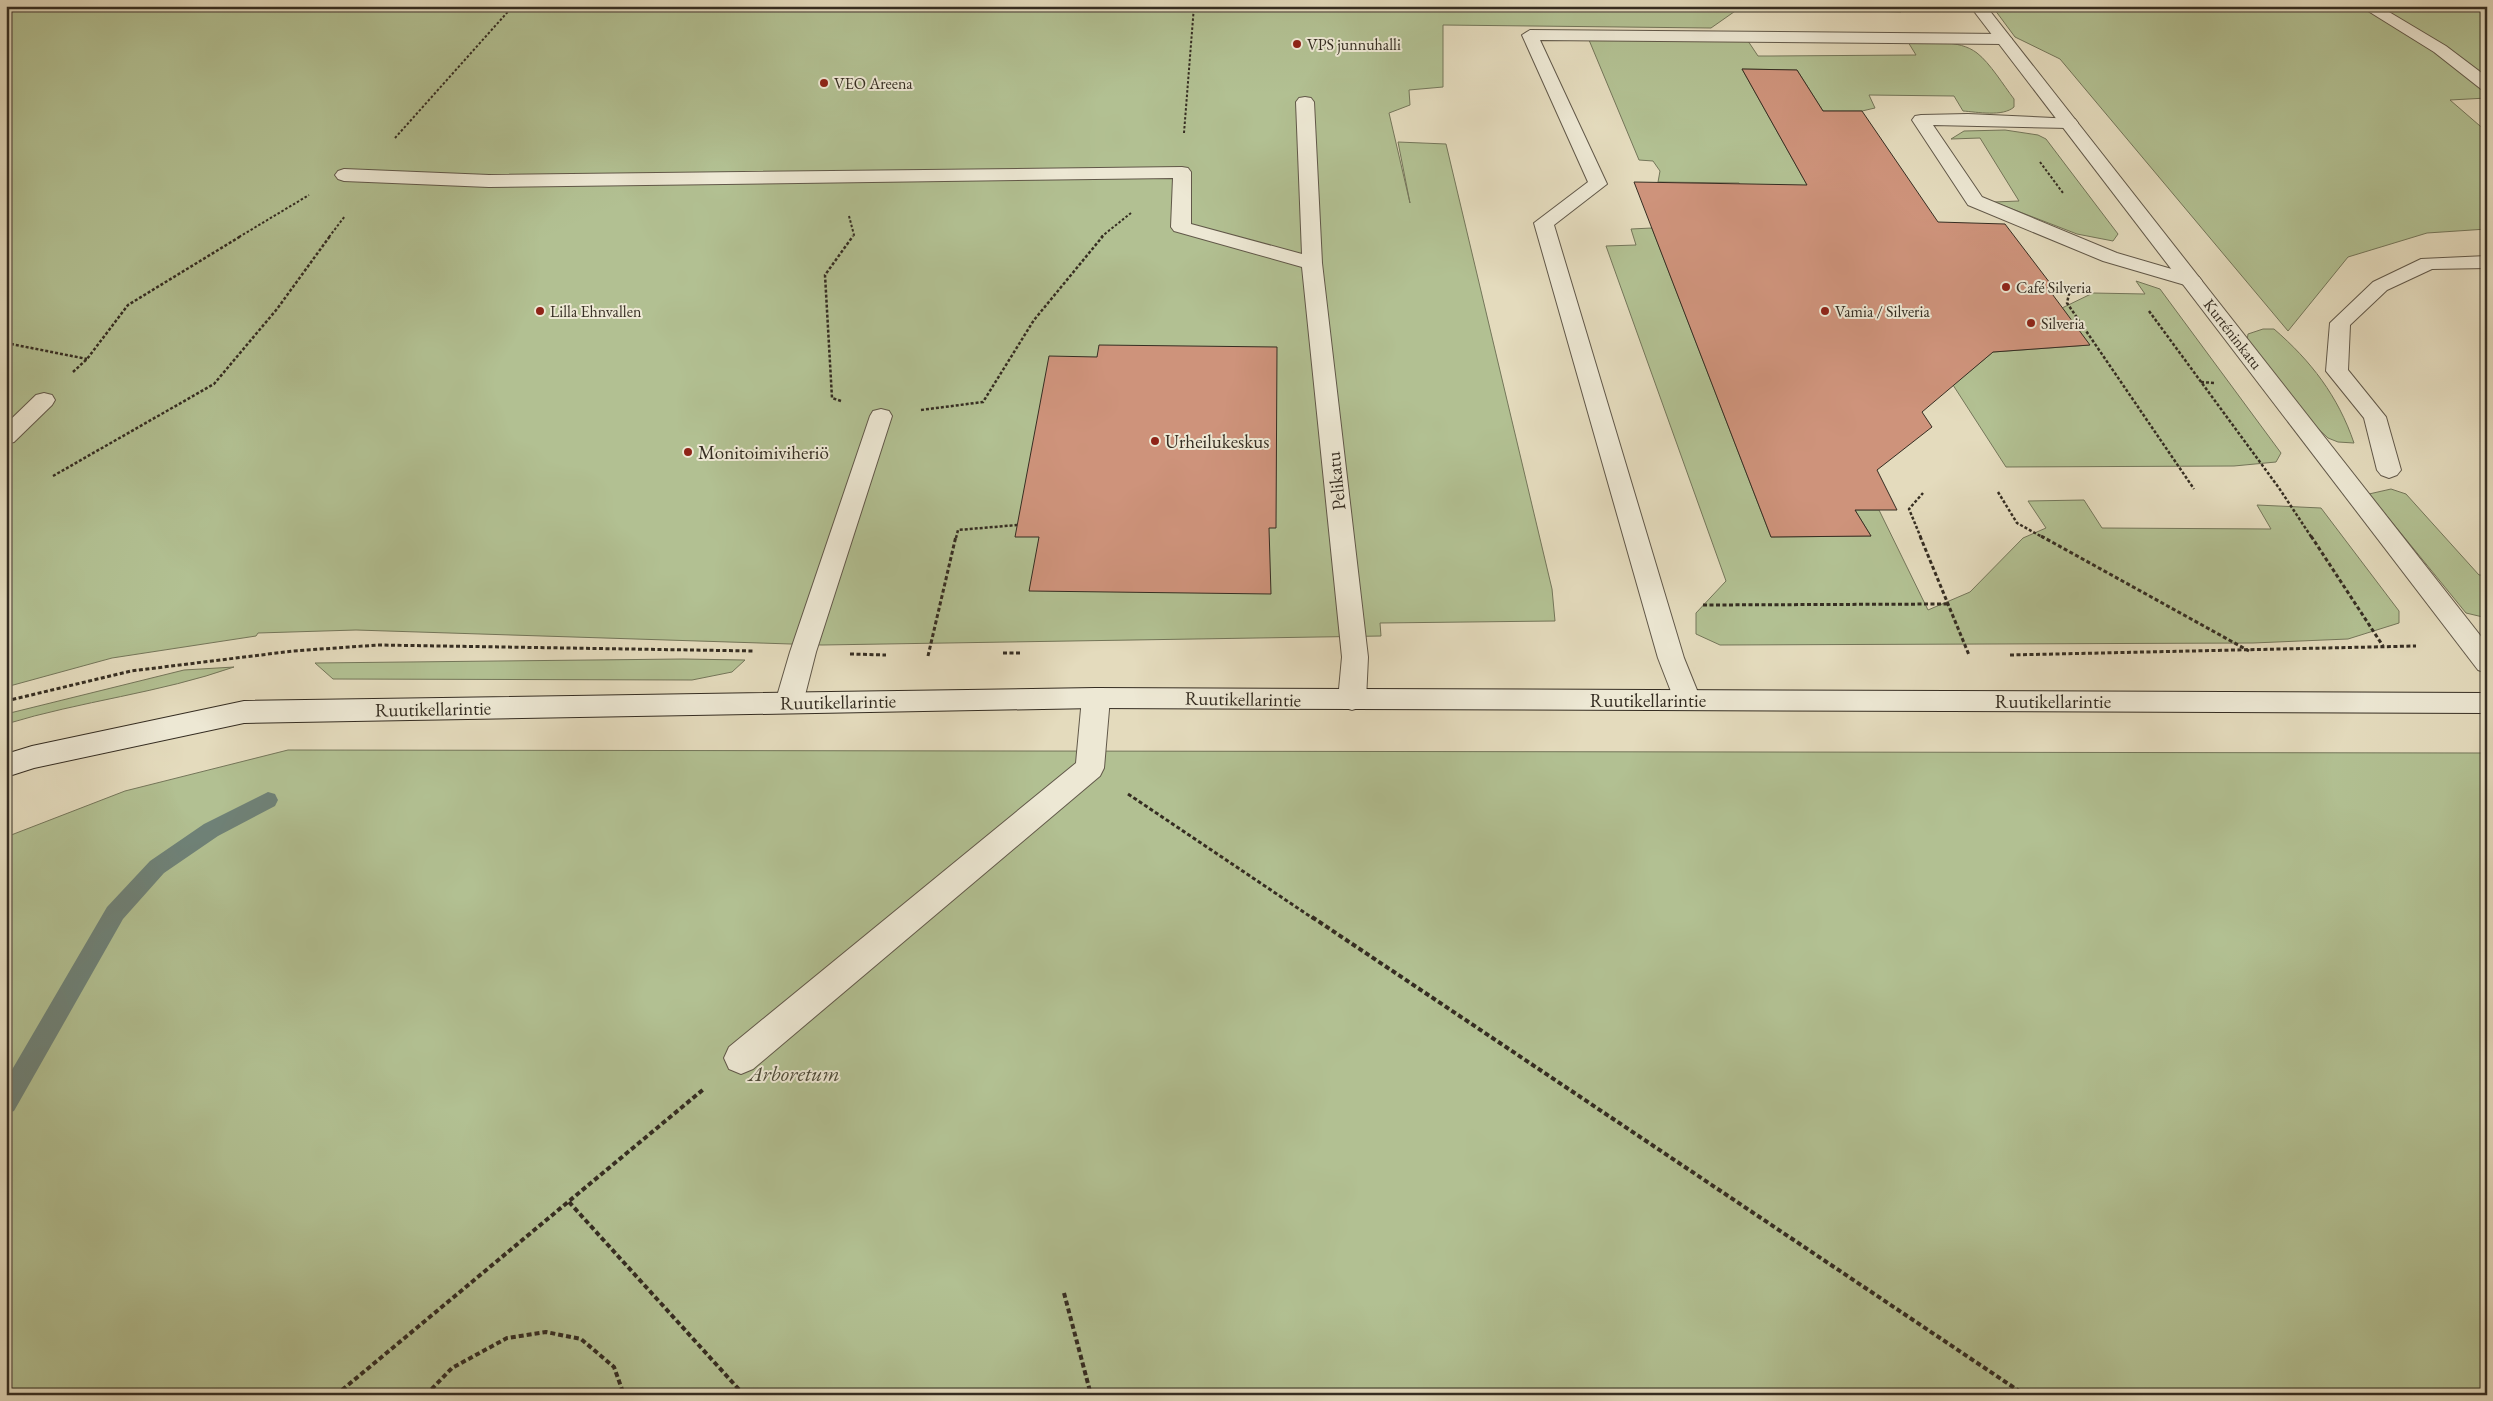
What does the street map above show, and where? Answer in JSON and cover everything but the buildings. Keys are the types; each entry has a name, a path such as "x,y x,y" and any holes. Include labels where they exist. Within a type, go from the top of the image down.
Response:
{"main road":[{"name":"Kurténinkatu","path":"1978,6 2487,663"},
{"path":"2368,6 2440,49 2487,85"},
{"path":"1687,700 1656,606 1544,223 1598,184 1530,35 2004,39"},
{"name":"Pelikatu","path":"1305,102 1312,263 1356,657 1352,700"},
{"path":"2069,123 2010,120 1921,120 1975,202 2110,257 2192,281"},
{"path":"344,175 489,181 1182,172 1181,227 1312,263"},
{"path":"2388,470 2375,417 2337,371 2340,323 2380,286 2428,263 2487,262"},
{"path":"6,437 44,400"},
{"path":"789,703 803,652 881,416"},
{"path":"742,1058 1090,768 1096,698"},
{"name":"Ruutikellarintie","path":"6,766 32,757 244,712 1096,698 2487,703"}],"path":[{"path":"44,400 87,359 128,305 380,154 514,6"},
{"path":"848,213 854,235 825,276 832,398 881,416 983,402 1034,320 1097,241 1182,172 1194,6"},
{"path":"2010,120 2279,488 2384,647"},
{"path":"53,476 214,384 277,309 344,216 354,216"},
{"path":"2086,291 2068,294 2067,303 2194,489"},
{"path":"6,343 87,359"},
{"path":"1998,492 2017,523 2250,651"},
{"path":"1923,493 1909,509 1969,655"},
{"path":"928,656 958,530 1017,525"},
{"path":"1656,606 1948,604"},
{"path":"1090,768 2025,1395"},
{"path":"336,1395 742,1058"},
{"path":"569,1202 744,1395"},
{"path":"1064,1293 1091,1395"},
{"path":"426,1395 452,1368 507,1338 546,1332 581,1339 614,1367 624,1395"}],"green space":[{"name":"Monitoimiviheriö","path":"6,6 1901,6 1901,12 1741,7 1711,28 1443,25 1443,87 1409,90 1410,105 1389,113 1410,203 1398,142 1446,144 1552,589 1555,621 1380,623 1381,636 822,645 356,630 258,633 256,636 112,658 6,687"},
{"path":"1992,6 2487,6 2487,98 2450,100 2487,132 2487,229 2427,233 2348,257 2288,331 2060,59 2015,37"},
{"path":"1589,40 1748,41 1758,56 1916,55 1908,42 1953,44 1970,49 1982,57 2014,99 2014,107 2003,112 1982,113 1963,111 1954,96 1869,95 1875,108 1862,111 1823,111 1797,70 1742,69 1829,224 1758,224 1739,183 1658,182 1660,171 1653,161 1639,160"},
{"path":"2005,130 2038,135 2046,139 2118,234 2113,241 2077,234 1994,202 2019,201 1980,138 1951,139 1964,131"},
{"path":"1652,228 1771,537 1871,536 1855,510 1879,510 1928,610 1970,592 2023,538 2046,528 2028,501 2084,500 2102,528 2271,529 2257,505 2321,508 2399,611 2399,623 2348,639 2253,643 1720,645 1696,634 1696,613 1726,581 1606,246 1636,245 1631,229"},
{"path":"2136,281 2160,289 2281,453 2276,462 2234,466 2006,467 1953,385 1993,352 2089,345 2062,308 2093,293 2145,294"},
{"path":"2263,329 2274,329 2300,354 2322,380 2340,410 2354,443 2338,442 2328,438 2311,422 2247,341 2248,334"},
{"path":"2391,489 2406,494 2479,575 2487,575 2487,618 2466,613 2369,494"},
{"path":"745,660 732,672 692,680 333,679 315,663"},
{"path":"234,667 178,684 63,709 6,724 6,714 184,670"},
{"name":"Arboretum","path":"288,750 2487,753 2487,1395 6,1395 6,837 125,791"}],"waterway":[{"path":"6,1103 115,913 157,867 211,830 268,800"}],"place":[{"name":"VPS junnuhalli","path":"1297,44"},
{"name":"VEO Areena","path":"824,83"},
{"name":"Café Silveria","path":"2006,287"},
{"name":"Lilla Ehnvallen","path":"540,311"},
{"name":"Vamia / Silveria","path":"1825,311"},
{"name":"Silveria","path":"2031,323"},
{"name":"Urheilukeskus","path":"1155,441"},
{"name":"Monitoimiviheriö","path":"688,452"}]}
